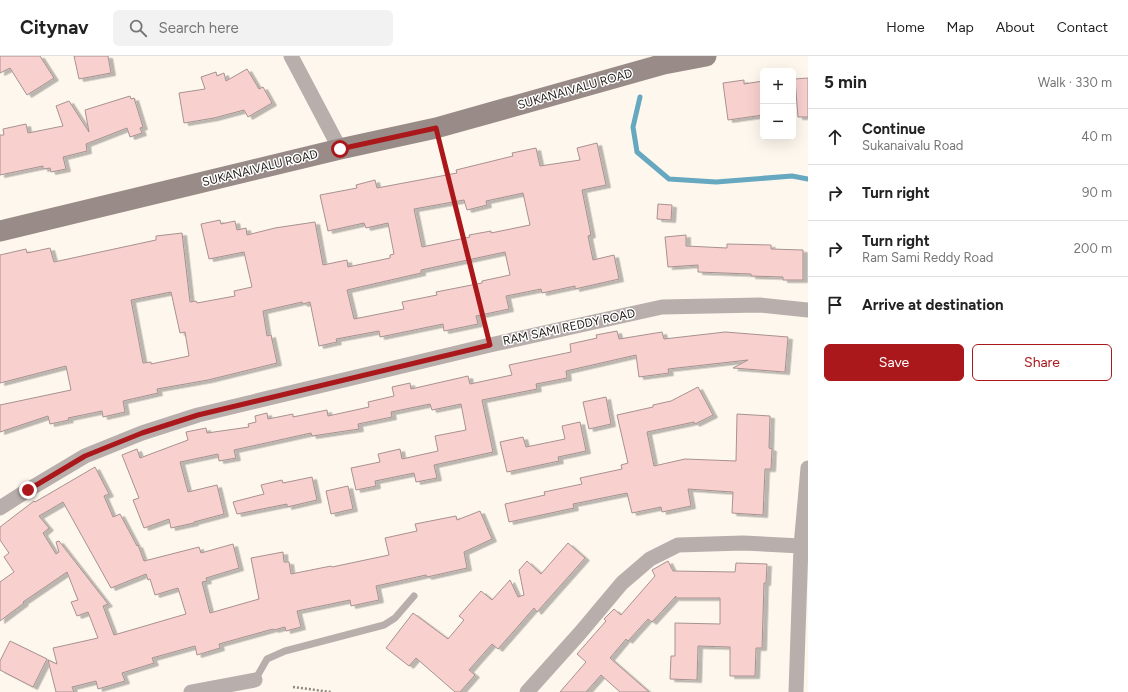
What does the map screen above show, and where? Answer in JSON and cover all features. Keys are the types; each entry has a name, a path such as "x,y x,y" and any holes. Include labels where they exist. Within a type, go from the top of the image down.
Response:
{"main road":[{"name":"SUKANAIVALU ROAD","path":"0,232 340,149 436,128 664,64 706,56"}],"street":[{"path":"291,56 340,149"},
{"name":"RAM SAMI REDDY ROAD","path":"0,508 85,456 142,433 198,415 490,345 662,307 760,305 808,310"},
{"path":"796,692 801,546 808,468"},
{"path":"526,692 580,633 622,583 650,559 678,545 743,543 801,546"},
{"path":"192,692 255,680"}],"lane":[{"path":"255,680 267,658 285,650 384,625 395,618 414,596"}],"path":[{"path":"436,128 490,345"},
{"path":"294,687 331,692"}],"building":[{"path":"0,56 40,56 54,78 27,95 10,68 0,73"},
{"path":"74,56 108,56 111,73 79,79"},
{"path":"247,69 259,89 263,87 272,103 248,117 244,110 214,118 184,123 179,93 205,89 201,77 216,72 217,76 224,73 226,81"},
{"path":"808,78 808,117 798,117 796,79"},
{"path":"744,80 744,84 760,81 760,115 728,120 723,83"},
{"path":"130,96 131,99 134,98 143,127 140,128 142,133 130,137 127,128 86,144 87,151 63,157 66,169 51,172 50,168 43,169 43,166 0,175 0,135 4,135 3,129 26,124 28,133 63,126 56,106 69,101 89,132 85,110"},
{"path":"597,143 606,185 582,190 591,235 588,236 593,260 614,255 619,279 575,289 575,286 542,293 541,289 506,296 509,309 476,316 478,324 444,331 443,324 380,337 379,331 336,339 337,342 319,346 310,302 303,304 302,302 263,311 267,336 271,335 277,363 208,380 157,389 158,393 123,401 125,412 103,417 102,411 68,418 69,420 50,424 48,416 0,432 0,405 71,390 66,366 0,383 0,255 26,249 27,253 50,248 54,262 156,240 156,236 182,233 190,302 196,301 197,303 235,296 234,291 252,287 244,252 209,259 201,224 220,220 221,224 235,221 237,230 246,228 247,235 275,228 315,222 323,265 347,260 348,267 390,258 390,255 394,254 388,223 366,228 364,223 328,231 320,195 357,188 356,185 375,180 377,188 457,173 456,170 513,156 512,153 536,148 540,166 580,160 577,148","holes":["523,193 530,225 491,233 491,231 469,235 470,237 422,247 414,209 464,200 467,210 487,205 486,201","505,252 510,275 482,281 482,283 436,292 437,295 402,302 404,309 354,319 347,290 421,273 421,270","171,292 180,333 185,332 189,356 151,364 151,362 143,363 131,300"]},
{"path":"658,204 672,205 671,220 657,219"},
{"path":"686,235 686,246 727,248 727,244 771,245 771,249 803,250 803,280 783,280 783,277 751,276 751,274 698,272 698,265 668,267 665,237"},
{"path":"617,331 619,339 662,332 664,339 725,332 788,337 785,372 733,368 748,360 668,369 669,373 639,377 636,355 566,371 567,378 536,384 537,389 482,400 493,452 434,465 437,478 416,482 414,473 375,481 376,486 356,490 351,468 380,462 378,454 400,449 402,459 438,451 435,436 466,430 461,404 432,410 430,404 391,412 392,417 358,424 359,429 312,436 311,433 234,450 236,458 219,461 218,454 180,462 188,492 217,485 224,514 194,523 171,528 169,519 144,528 133,500 139,498 122,455 137,449 140,458 188,440 186,432 206,428 207,433 249,427 248,424 256,422 255,416 267,413 268,419 293,414 293,417 327,410 328,416 369,407 368,402 394,396 392,387 410,383 411,389 468,376 470,384 512,375 509,365 571,352 570,344 597,338 596,335"},
{"path":"698,387 713,415 695,424 694,422 647,432 654,466 685,459 736,461 737,414 770,416 769,448 772,449 771,469 765,469 763,515 732,513 733,492 688,489 691,506 662,512 661,507 632,513 627,493 573,504 574,508 509,522 505,504 545,495 544,492 582,484 580,478 622,469 621,465 628,463 617,415 653,407 653,405 671,401"},
{"path":"606,397 611,424 589,429 583,402"},
{"path":"580,422 586,451 558,457 559,461 507,472 500,442 523,437 526,447 565,439 562,426"},
{"path":"95,467 109,494 104,496 113,517 120,514 137,546 138,545 144,561 199,547 201,553 233,544 239,568 206,578 207,581 202,582 210,613 259,599 251,558 283,552 284,562 289,562 291,574 332,567 389,555 385,538 417,531 415,524 456,516 457,520 480,511 492,539 464,552 467,568 376,586 379,600 351,606 350,600 297,611 301,627 286,631 285,627 273,629 219,644 220,648 197,655 195,646 152,658 154,663 122,673 125,681 98,689 96,681 72,687 74,692 56,692 48,660 57,664 53,648 98,638 88,612 77,616 71,602 78,600 67,572 23,602 24,603 0,621 0,582 14,572 4,557 9,553 0,540 0,527 34,501 35,502","holes":["63,502 111,588 146,574 148,580 150,579 155,595 178,588 186,614 114,635 103,606 108,604 59,541 56,542 59,552 56,554 43,533 49,528 39,516"]},
{"path":"312,477 317,500 287,507 287,504 237,514 233,502 264,494 261,485 282,480 283,483"},
{"path":"348,486 353,509 331,514 326,491"},
{"path":"568,543 585,558 537,612 534,608 498,649 492,644 469,670 475,675 460,692 455,692 416,658 409,666 386,648 413,613 448,639 464,620 459,616 481,591 492,600 510,580 518,597 524,595 519,570 527,561 541,574"},
{"path":"668,561 673,571 735,572 736,563 767,564 766,583 764,583 762,648 756,648 755,676 730,676 730,647 698,646 697,680 670,679 671,656 675,656 675,623 720,624 720,598 675,598 676,596 652,622 648,619 628,641 626,639 610,658 649,692 620,692 601,675 586,692 560,692 586,662 577,654 606,621 604,619 614,609 621,615 655,576 652,570"},
{"path":"10,641 47,659 33,687 0,670 0,661"}],"waterway":[{"path":"640,97 633,127 637,152 669,179 716,182 792,176 808,179"}],"route":[{"path":"28,490 85,456 142,433 198,415 490,345 436,128 340,149"}]}
